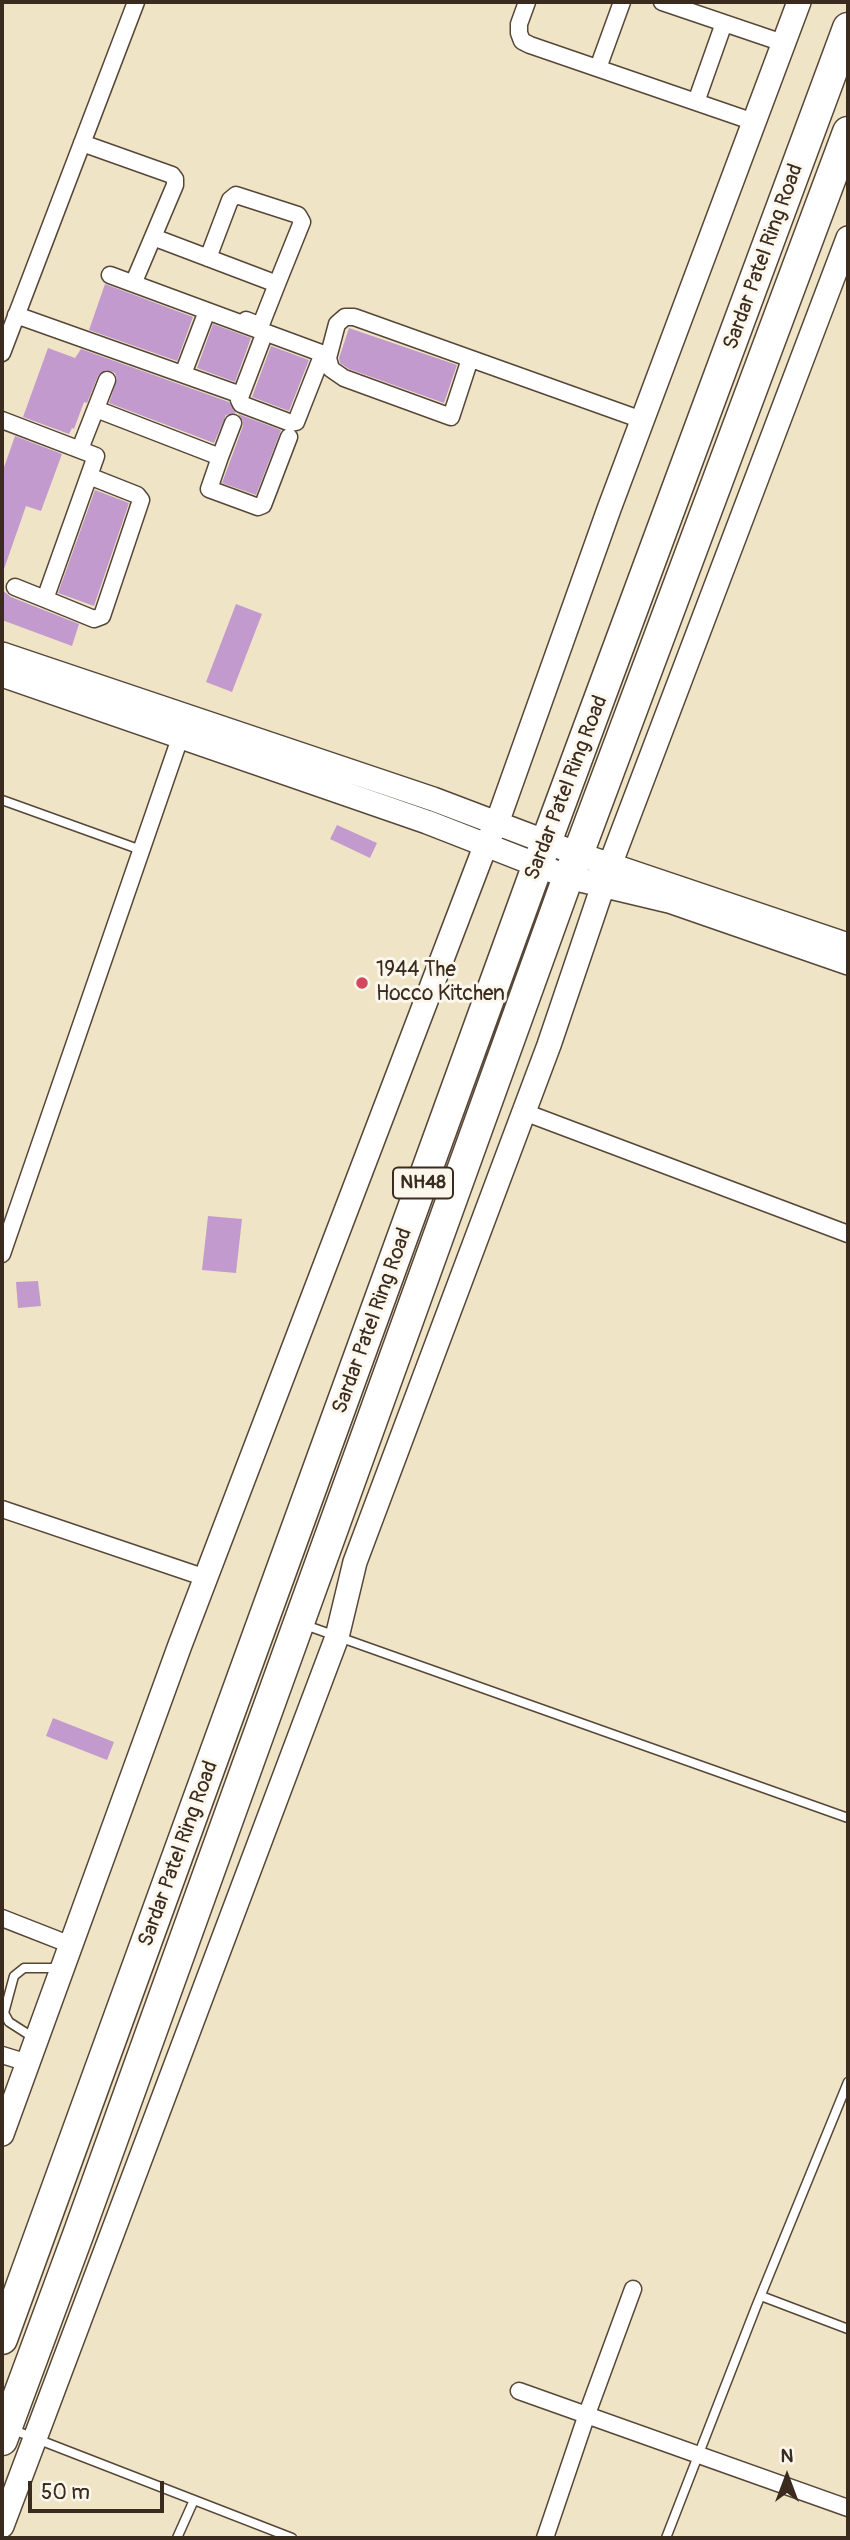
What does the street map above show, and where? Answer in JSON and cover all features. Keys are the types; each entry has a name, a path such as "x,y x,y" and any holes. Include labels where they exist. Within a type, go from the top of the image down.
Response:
{"highway":[{"name":"Sardar Patel Ring Road","path":"2,2339 543,853 848,28"},
{"name":"Sardar Patel Ring Road","path":"14,2435 299,1623 573,866 848,132"}],"street":[{"path":"2,352 136,2"},
{"path":"527,2 519,24 522,41 754,122"},
{"path":"598,68 622,2"},
{"path":"662,2 783,43"},
{"path":"2,2134 206,1578 486,844 497,823 642,420 799,2"},
{"path":"696,102 724,23"},
{"path":"82,143 175,178 175,185 136,277"},
{"path":"208,258 233,196 240,195 298,215 302,222 262,322 256,324 136,277 112,272 321,353 294,424 241,404 241,395 265,332"},
{"path":"153,237 276,284"},
{"name":"Sardar Patel Ring Road","path":"2,2526 14,2435 337,1637 355,1562 550,1045 607,875 848,238"},
{"path":"183,374 207,311"},
{"path":"16,315 241,395"},
{"path":"470,359 451,417 344,378 331,369 328,358 337,324 345,317 354,317 642,420"},
{"path":"80,449 107,380"},
{"path":"96,409 220,457"},
{"path":"2,420 96,456 45,599"},
{"path":"233,423 209,489 261,507 289,437"},
{"path":"15,587 94,619 102,616 142,504 137,495 89,476"},
{"path":"2,654 497,823 543,853 573,866 848,945"},
{"path":"2,675 486,844 543,853"},
{"path":"2,1254 180,738"},
{"path":"607,875 669,901 848,963"},
{"path":"524,1112 848,1234"},
{"path":"2,1509 206,1578"},
{"path":"2,1918 71,1945"},
{"path":"2,2055 28,2063"},
{"path":"545,2538 633,2290"},
{"path":"519,2391 848,2508"}],"lane":[{"path":"2,800 141,850"},
{"path":"299,1623 848,1818"},
{"path":"37,2039 9,2022 4,2013 14,1976 24,1968 62,1968"},
{"path":"666,2538 848,2082"},
{"path":"761,2296 848,2329"},
{"path":"14,2435 292,2538"},
{"path":"177,2538 194,2500"}],"building":[{"path":"105,284 193,317 177,361 89,330"},
{"path":"213,324 251,338 235,382 197,368"},
{"path":"349,328 457,365 444,403 349,369 340,363 339,358"},
{"path":"271,346 309,360 289,411 252,397"},
{"path":"48,348 75,358 81,349 229,402 236,413 226,415 214,443 109,403 117,379 115,373 106,370 98,376 74,429 72,428 69,434 23,417"},
{"path":"238,414 281,430 256,495 222,483 243,426"},
{"path":"15,436 62,454 41,511 26,506 4,569 2,473"},
{"path":"95,490 129,503 94,606 58,593"},
{"path":"2,590 11,597 79,624 72,646 2,620"},
{"path":"236,604 262,614 232,692 206,682"},
{"path":"337,825 377,843 370,858 330,839"},
{"path":"208,1216 242,1219 236,1273 202,1270"},
{"path":"38,1281 41,1306 18,1308 16,1282"},
{"path":"53,1718 114,1742 107,1760 46,1736"}],"place":[{"name":"1944 The Hocco Kitchen","path":"362,983"}]}
